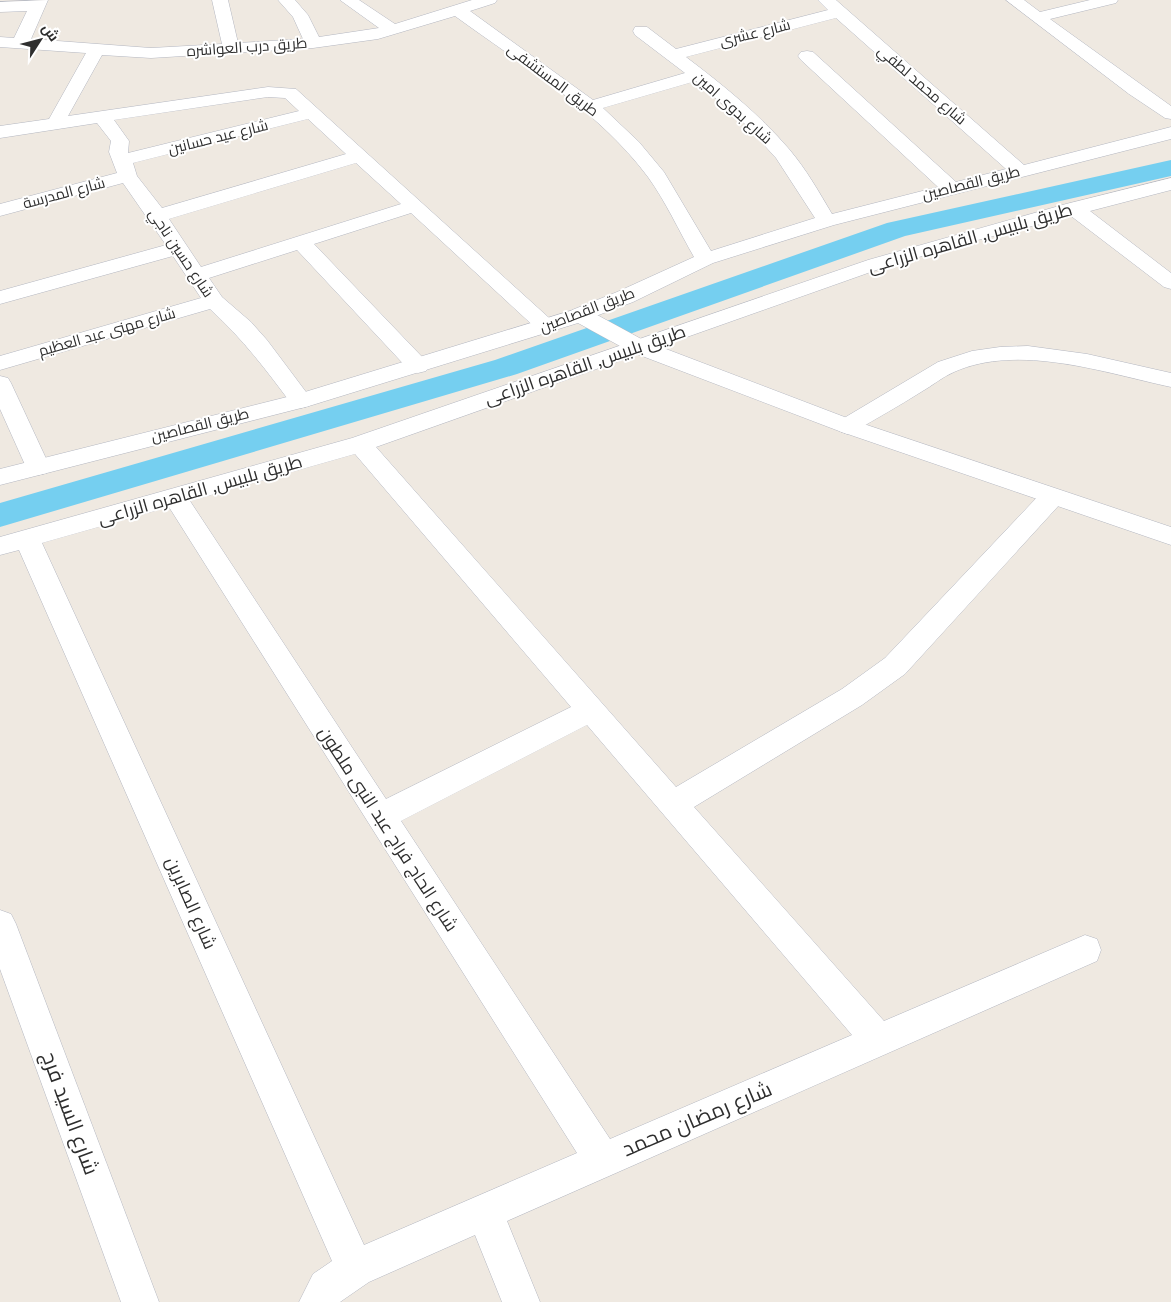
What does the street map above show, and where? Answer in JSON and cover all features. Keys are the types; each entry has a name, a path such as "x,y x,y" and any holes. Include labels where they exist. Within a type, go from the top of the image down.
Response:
{"street":[{"path":"220,0 231,48"},
{"path":"286,0 300,15 313,43"},
{"path":"348,0 393,30"},
{"name":"طريق درب العواشره","path":"0,42 21,42 151,53 313,43 365,37 489,0"},
{"path":"1014,0 1135,90 1171,114"},
{"path":"1038,16 1110,0"},
{"path":"0,7 39,3"},
{"path":"21,42 39,3"},
{"name":"شارع عشرى","path":"672,55 832,6"},
{"name":"شارع محمد لطفي","path":"832,6 1019,171"},
{"name":"طريق المستشفى","path":"458,10 590,106 632,146 656,176 706,259"},
{"name":"شارع بدوى امين","path":"641,32 698,75 756,125 782,154 806,186 827,221"},
{"path":"55,124 97,49"},
{"path":"807,56 951,188"},
{"path":"590,106 698,75"},
{"path":"0,132 275,91 290,93 547,326"},
{"name":"شارع عيد حسانين","path":"126,168 312,113"},
{"name":"شارع حسين ناجي","path":"102,117 120,140 118,152 126,168 214,302 243,327 259,345 301,401"},
{"name":"طريق القصاصين","path":"0,477 301,401 547,326 585,318 706,259 827,221 1171,133"},
{"path":"157,216 359,156"},
{"name":"شارع المدرسة","path":"0,210 126,168"},
{"name":"طريق بلبيس, القاهره الزراعى","path":"14,542 360,444 630,343 959,238 1073,208 1166,190"},
{"path":"196,275 414,206"},
{"path":"1073,208 1171,283"},
{"path":"301,242 418,366"},
{"path":"0,298 178,248"},
{"name":"شارع مهنى عبد العظيم","path":"0,363 214,302"},
{"path":"585,318 630,343 847,426 1171,536"},
{"path":"847,426 946,367 968,359 994,354 1050,355 1171,380"},
{"path":"0,383 38,467"},
{"path":"360,444 878,1040"},
{"name":"شارع الحاج فراج عبد النبى ملطون","path":"175,497 602,1160"},
{"path":"674,804 852,697 894,666 1052,497"},
{"name":"شارع الصابرين","path":"14,542 355,1268"},
{"path":"380,817 592,710"},
{"name":"شارع السيد فرج","path":"0,924 140,1302"},
{"name":"شارع رمضان محمد","path":"318,1302 328,1288 355,1268 1085,950"},
{"path":"484,1211 521,1302"}],"waterway":[{"path":"0,515 506,367 897,229 1171,168"}]}
